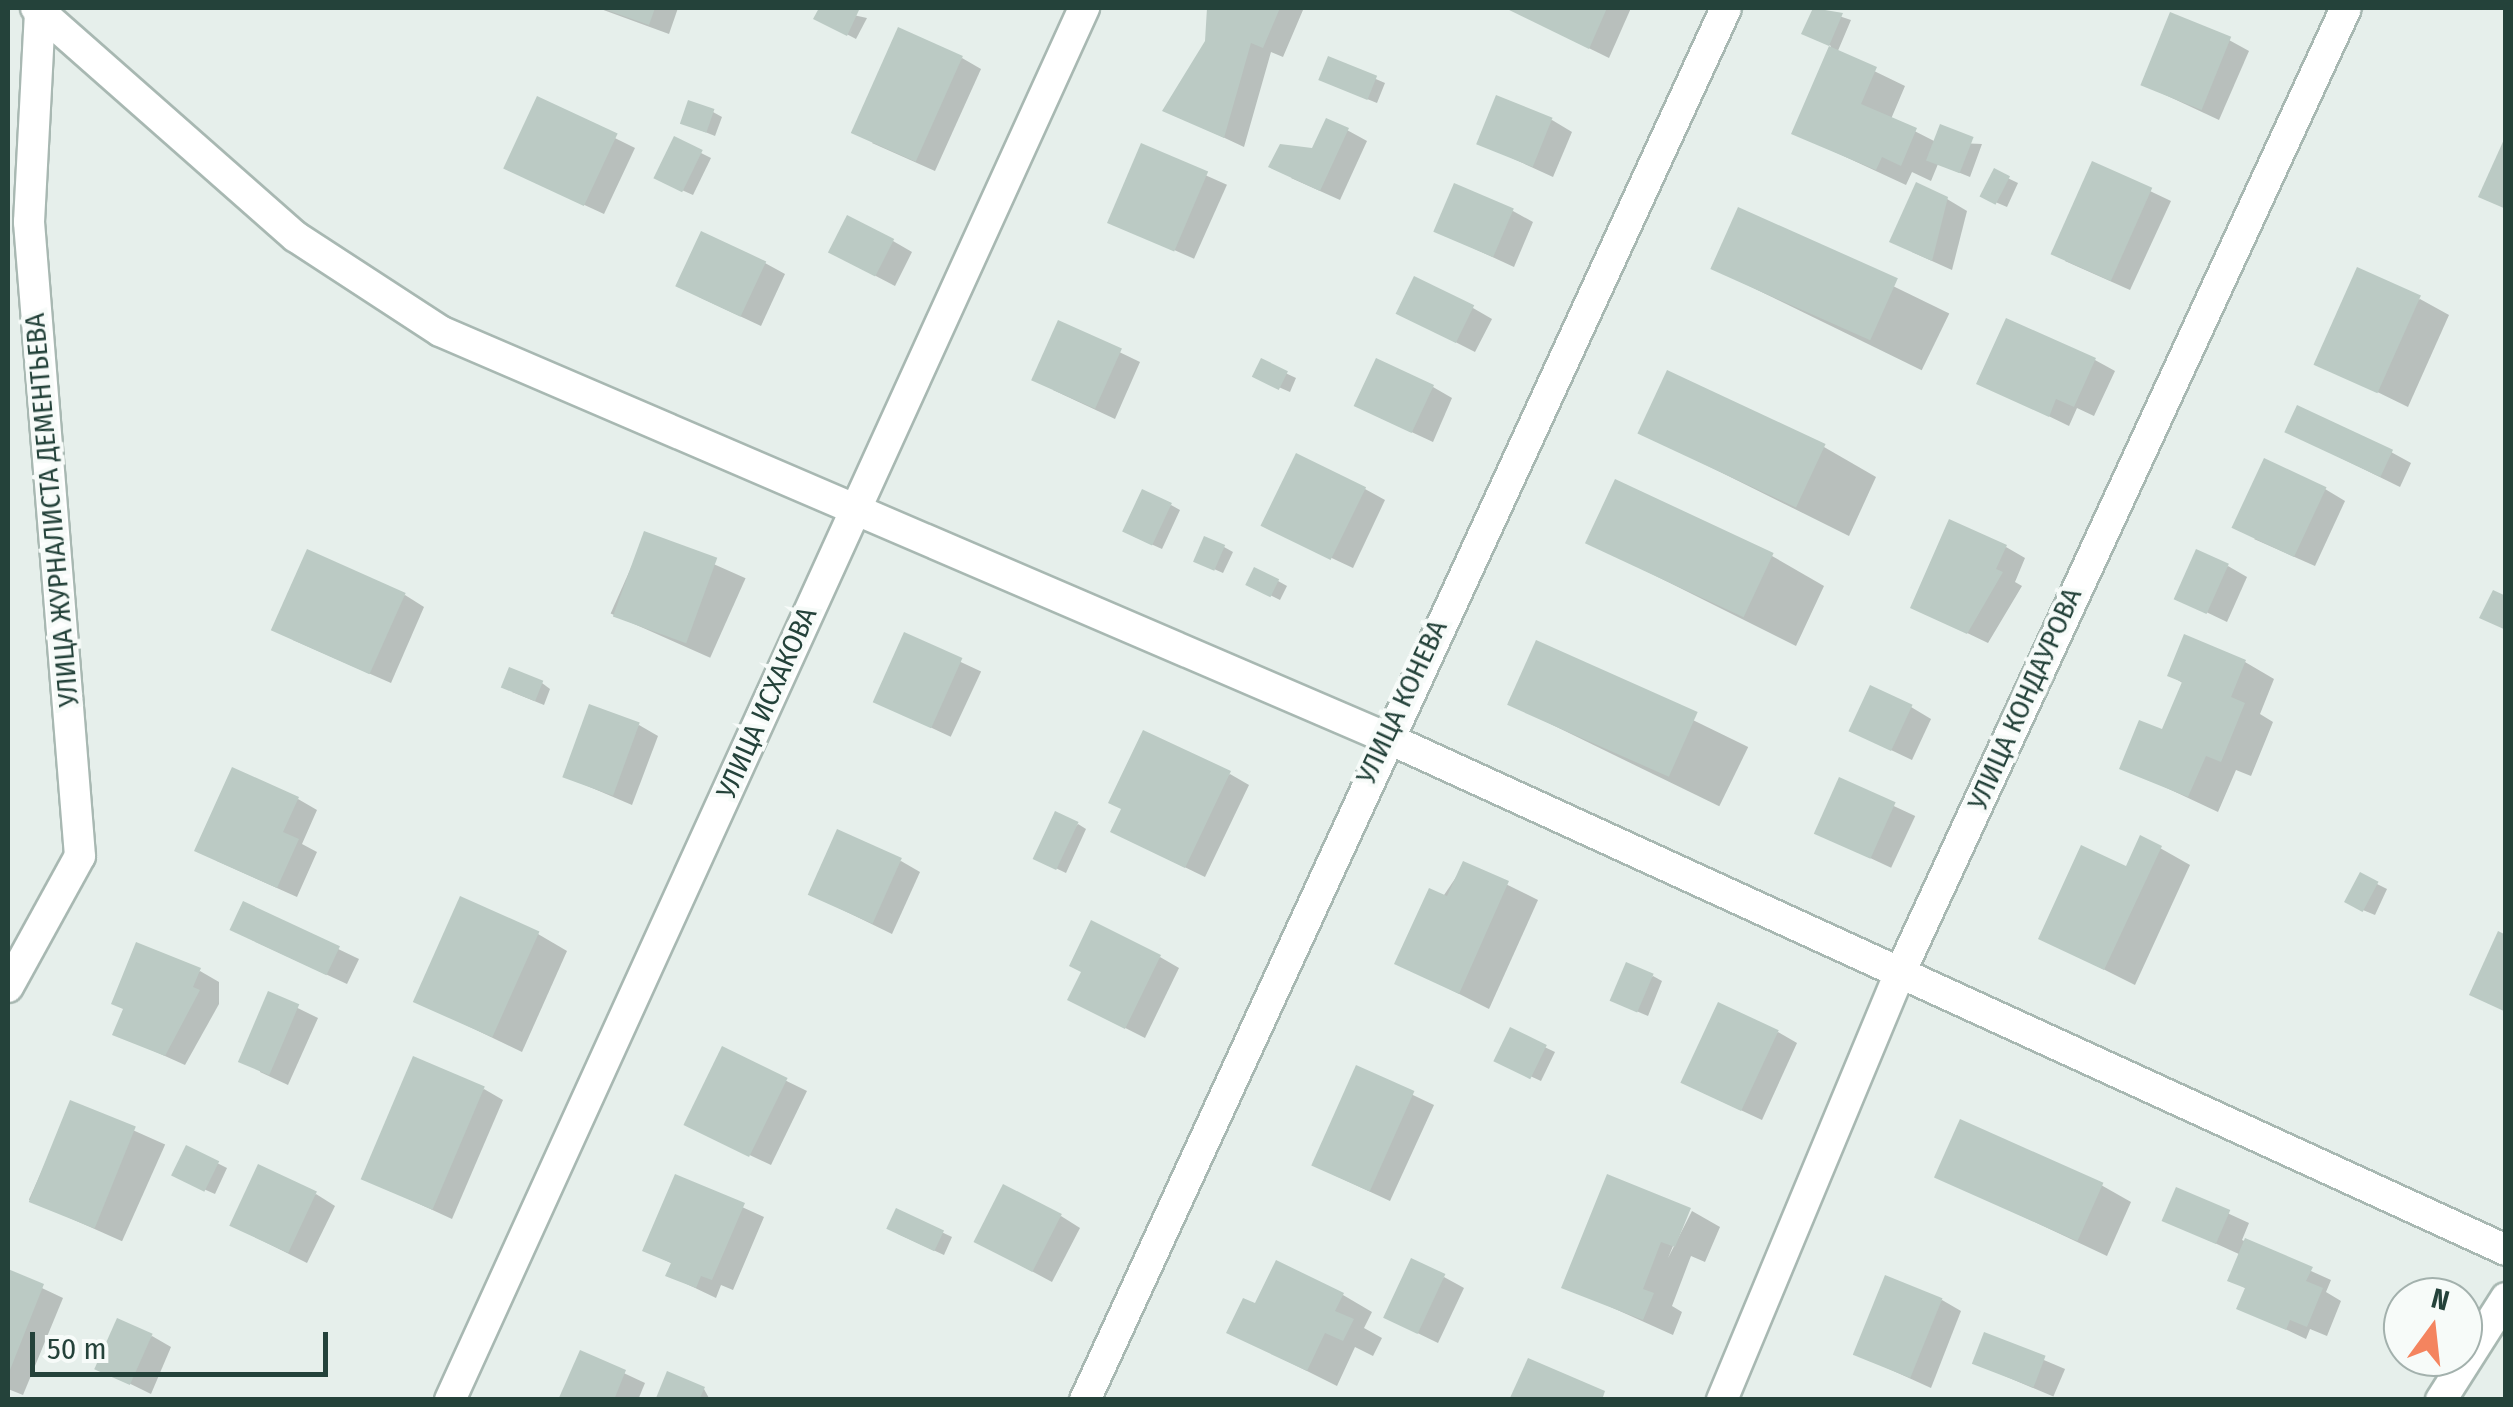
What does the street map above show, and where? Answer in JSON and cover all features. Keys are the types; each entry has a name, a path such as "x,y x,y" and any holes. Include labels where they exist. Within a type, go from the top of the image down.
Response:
{"street":[{"name":"УЛИЦА ИСХАКОВА","path":"450,1400 1084,8"},
{"name":"УЛИЦА КОНЕВА","path":"1084,1400 1385,737 1726,8"},
{"name":"УЛИЦА КОНДАУРОВА","path":"1722,1400 1899,975 2346,8"},
{"path":"38,11 296,237 440,331 856,506 1385,737 2506,1250"},
{"name":"УЛИЦА ЖУРНАЛИСТА ДЕМЕНТЬЕВА","path":"8,987 80,856 30,222 38,11"},
{"path":"2441,1400 2506,1298"}],"building":[{"path":"601,8 655,8 649,25"},
{"path":"819,8 859,10 847,36 813,19"},
{"path":"1207,8 1280,8 1263,48 1251,43 1224,138 1162,111 1205,41"},
{"path":"1505,8 1607,8 1589,49"},
{"path":"1813,8 1843,13 1829,46 1801,34"},
{"path":"2170,12 2231,37 2202,110 2140,85"},
{"path":"898,27 963,56 916,162 851,133"},
{"path":"1829,46 1877,67 1861,104 1917,128 1901,166 1882,157 1876,170 1791,134"},
{"path":"1328,56 1377,76 1367,100 1318,80"},
{"path":"1496,95 1553,118 1533,167 1476,144"},
{"path":"537,96 618,134 584,206 503,169"},
{"path":"688,100 714,109 706,133 680,124"},
{"path":"1326,118 1349,128 1320,191 1268,167 1280,144 1312,148"},
{"path":"1940,124 1974,137 1960,173 1926,160"},
{"path":"2506,135 2506,209 2478,197"},
{"path":"674,136 703,150 682,192 653,178"},
{"path":"1141,143 1208,172 1174,252 1107,223"},
{"path":"2092,161 2152,188 2111,281 2051,254"},
{"path":"1994,168 2010,176 1996,205 1979,197"},
{"path":"1916,182 1948,197 1932,261 1889,242"},
{"path":"1454,183 1514,208 1493,257 1433,232"},
{"path":"1738,207 1898,278 1870,340 1710,269"},
{"path":"847,215 894,239 875,276 828,252"},
{"path":"701,231 766,261 740,317 675,286"},
{"path":"2357,267 2421,295 2377,393 2313,365"},
{"path":"1414,276 1474,305 1456,343 1396,314"},
{"path":"2006,318 2096,358 2074,407 2056,399 2049,417 1976,384"},
{"path":"1058,320 1122,348 1095,409 1031,380"},
{"path":"1261,358 1288,371 1279,390 1252,377"},
{"path":"1376,358 1434,385 1412,433 1354,406"},
{"path":"1667,370 1826,444 1796,507 1637,433"},
{"path":"2297,405 2393,450 2380,477 2284,432"},
{"path":"1296,453 1366,487 1331,560 1260,526"},
{"path":"2264,458 2327,487 2294,557 2231,528"},
{"path":"1615,479 1774,553 1744,617 1585,543"},
{"path":"1142,489 1172,503 1152,546 1122,532"},
{"path":"1949,519 2007,545 1996,569 2003,572 1967,634 1910,608"},
{"path":"644,531 717,558 686,643 613,617"},
{"path":"1204,536 1225,545 1214,571 1193,562"},
{"path":"307,549 406,593 369,674 271,630"},
{"path":"2196,549 2229,564 2207,614 2174,599"},
{"path":"1254,567 1279,579 1270,597 1245,585"},
{"path":"2493,590 2506,596 2506,630 2479,618"},
{"path":"904,632 962,658 931,728 873,702"},
{"path":"2184,634 2246,660 2231,697 2245,703 2221,762 2206,756 2188,797 2119,769 2139,720 2162,729 2182,682 2167,676"},
{"path":"1536,640 1698,712 1669,777 1507,705"},
{"path":"509,667 543,681 535,701 501,687"},
{"path":"1870,685 1913,705 1891,751 1848,731"},
{"path":"589,704 640,722 613,796 562,777"},
{"path":"1143,730 1231,771 1185,868 1110,832 1121,809 1108,803"},
{"path":"232,767 299,797 283,832 299,839 277,888 194,851"},
{"path":"1839,777 1896,802 1870,859 1814,834"},
{"path":"1055,811 1079,822 1056,870 1033,859"},
{"path":"837,829 902,858 873,924 808,895"},
{"path":"2140,835 2162,846 2104,970 2038,939 2081,845 2126,866"},
{"path":"1463,861 1509,881 1459,994 1394,964 1429,888 1447,896"},
{"path":"2360,872 2379,882 2363,912 2344,902"},
{"path":"460,896 539,931 492,1037 413,1002"},
{"path":"243,901 340,946 326,975 229,930"},
{"path":"1091,920 1161,955 1125,1029 1067,1000 1081,972 1069,966"},
{"path":"2498,931 2506,935 2506,1012 2469,995"},
{"path":"136,942 201,968 193,987 200,990 165,1056 112,1035 123,1009 111,1004"},
{"path":"1626,962 1654,974 1637,1012 1610,1001"},
{"path":"268,991 299,1004 269,1075 238,1062"},
{"path":"1718,1002 1779,1030 1741,1111 1680,1083"},
{"path":"1510,1027 1547,1045 1530,1079 1493,1061"},
{"path":"722,1046 788,1078 749,1157 683,1125"},
{"path":"413,1056 485,1086 432,1210 361,1179"},
{"path":"1356,1065 1414,1091 1370,1192 1311,1165"},
{"path":"70,1100 136,1127 95,1229 29,1202"},
{"path":"1960,1119 2103,1183 2077,1241 1934,1177"},
{"path":"186,1145 219,1161 204,1192 171,1176"},
{"path":"258,1164 317,1191 288,1253 229,1226"},
{"path":"675,1174 745,1203 712,1280 701,1276 696,1288 665,1276 671,1263 642,1251"},
{"path":"1607,1174 1691,1208 1675,1247 1661,1242 1643,1289 1654,1293 1643,1320 1561,1288"},
{"path":"1003,1184 1062,1214 1032,1272 973,1242"},
{"path":"2176,1187 2230,1210 2216,1244 2162,1221"},
{"path":"896,1208 944,1230 934,1251 886,1229"},
{"path":"2245,1238 2313,1267 2306,1281 2323,1288 2307,1327 2290,1320 2286,1330 2236,1309 2245,1288 2227,1281"},
{"path":"1411,1258 1445,1274 1418,1334 1383,1318"},
{"path":"1276,1260 1344,1293 1335,1311 1354,1319 1343,1341 1325,1333 1307,1371 1226,1333 1243,1298 1255,1303"},
{"path":"8,1269 44,1284 8,1375"},
{"path":"1885,1275 1942,1298 1910,1378 1853,1355"},
{"path":"117,1318 153,1334 130,1385 94,1369"},
{"path":"1984,1332 2046,1356 2033,1387 1972,1364"},
{"path":"580,1350 626,1370 614,1400 558,1400"},
{"path":"1528,1358 1605,1391 1602,1400 1509,1400"},
{"path":"667,1371 705,1387 699,1400 656,1398"}]}
